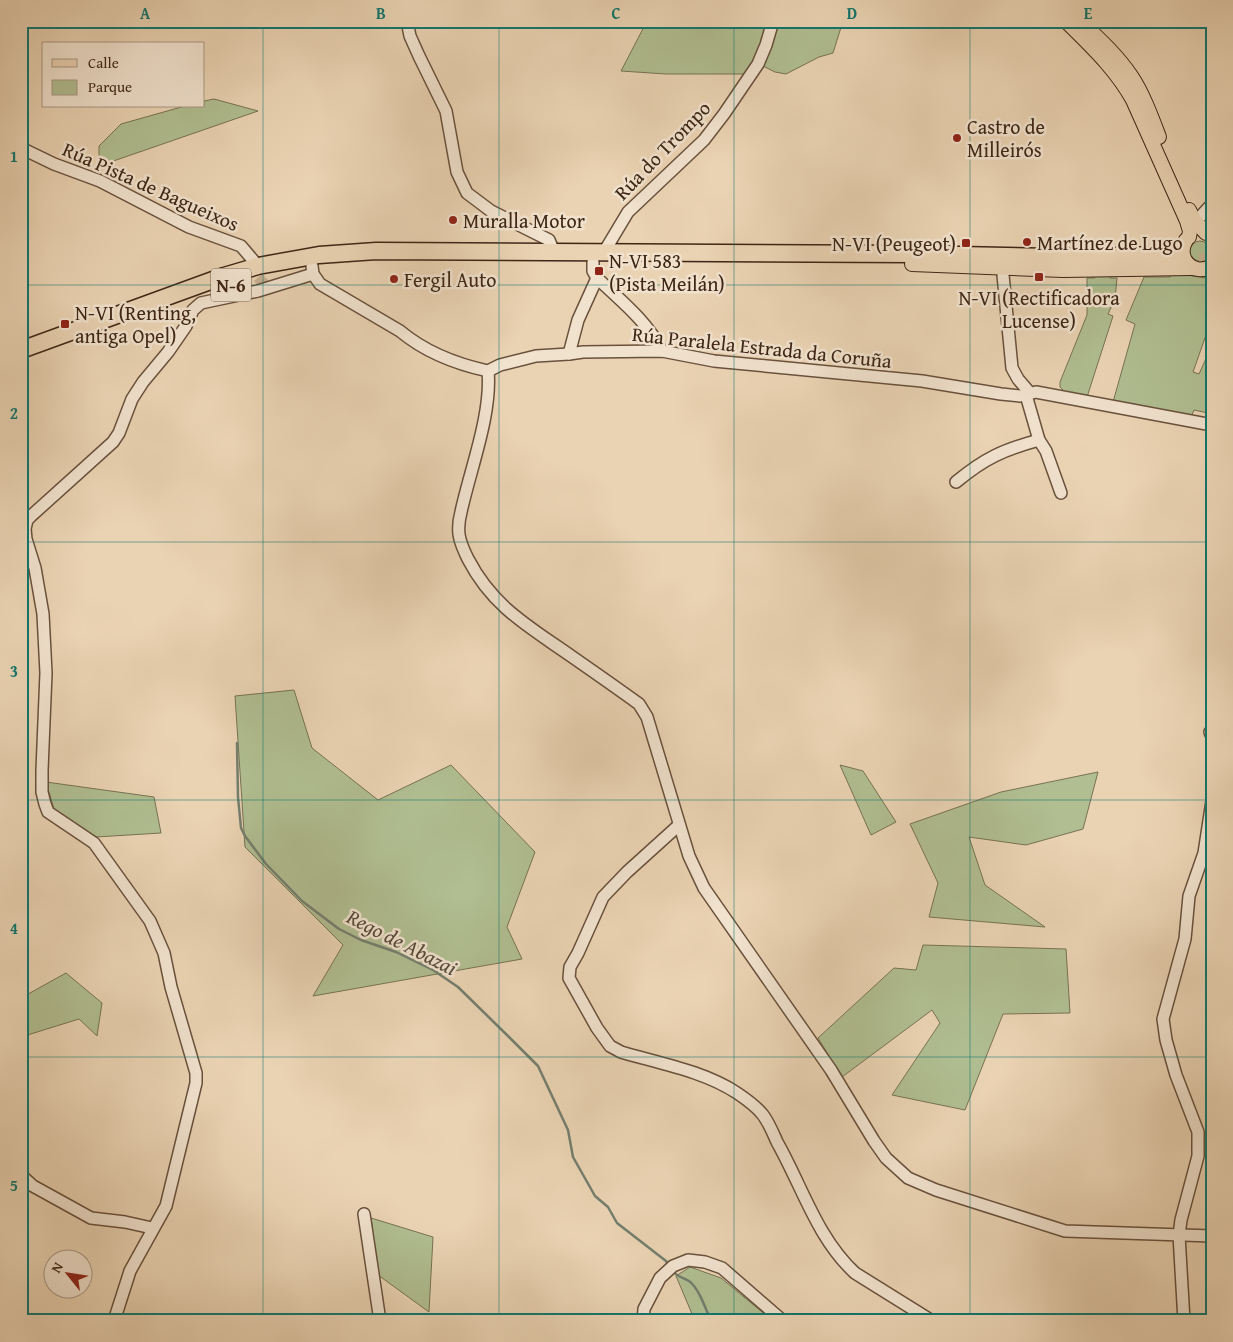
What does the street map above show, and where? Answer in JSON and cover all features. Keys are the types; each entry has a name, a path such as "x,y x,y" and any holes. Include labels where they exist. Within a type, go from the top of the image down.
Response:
{"highway":[{"name":"N-6","path":"21,360 198,301 238,283 294,268 312,270 346,262 598,264 1050,257 1181,250"},
{"name":"N-6","path":"21,350 252,265 319,255 376,251 554,252 598,264"}],"main road":[{"path":"1066,21 1104,58 1129,93 1187,221 1181,250 1185,261 1192,268"},
{"path":"1080,21 1108,48 1131,76 1148,107 1182,195 1194,220 1210,232"},
{"path":"1182,195 1210,232"},
{"path":"1181,250 1200,233 1210,232"},
{"path":"912,259 1004,268 1063,270 1192,268 1198,270 1211,268"}],"street":[{"path":"408,21 410,36 446,111 457,172 468,193 491,211 549,240 554,252"},
{"name":"Rúa do Trompo","path":"569,354 578,320 598,264 628,212 704,140 724,114 758,64 773,21"},
{"name":"Rúa Pista de Bagueixos","path":"21,148 54,164 100,181 189,227 244,248 252,265"},
{"path":"1200,217 1212,204"},
{"path":"598,264 657,341 662,351"},
{"path":"1004,268 1012,368 1028,394 1039,440 1046,451 1060,493"},
{"path":"114,1321 126,1280 152,1228 166,1206 196,1083 196,1074 171,987 164,953 150,921 94,843 48,812 45,804 42,792 46,673 43,614 35,568 25,529 27,520 31,516 113,442 132,399 142,382 168,352 186,326 198,301 201,303 265,286 312,270 320,284 400,330 435,354 469,367 488,371 488,397 471,476 460,513 458,533 462,546 485,588 498,602 520,620 639,704 648,717 689,856 704,888 831,1070 886,1158 908,1178 936,1190 1065,1231 1212,1236"},
{"name":"Rúa Paralela Estrada da Coruña","path":"488,371 500,365 536,356 584,352 662,351 714,361 913,380 1001,394 1028,394 1036,392 1212,425"},
{"path":"956,482 986,459 1016,446 1039,440"},
{"path":"1184,1321 1179,1235 1182,1212 1198,1156 1198,1132 1166,1040 1163,1019 1185,939 1189,896 1204,853 1212,801"},
{"path":"679,825 627,872 603,897 570,967 569,978 597,1028 610,1046 621,1052 714,1080 736,1092 754,1106 763,1116 788,1162 808,1205 844,1263 855,1273 932,1321"},
{"path":"22,1176 33,1186 91,1218 125,1222 152,1228"},
{"path":"364,1214 380,1321"},
{"path":"643,1321 644,1309 660,1278 673,1266 688,1260 705,1262 722,1268 783,1321"}],"green space":[{"path":"647,21 843,21 833,53 819,57 786,74 775,72 755,62 748,74 666,74 621,71"},
{"path":"214,99 258,111 99,166 99,146 121,124 178,108 205,108 205,101"},
{"path":"1196,241 1204,241 1210,247 1210,255 1204,261 1196,261 1190,255 1190,247"},
{"path":"1174,273 1206,278 1212,284 1212,318 1193,372 1199,374 1209,352 1212,353 1212,361 1206,376 1212,380 1212,400 1208,413 1194,410 1191,417 1113,402 1135,324 1126,320 1144,277 1170,277"},
{"path":"1096,275 1109,275 1110,278 1117,278 1115,299 1108,314 1113,316 1087,397 1067,394 1060,387 1060,382 1087,315 1087,278 1094,278"},
{"path":"294,690 312,748 378,800 451,765 535,852 507,927 522,959 313,996 343,945 245,847 235,696"},
{"path":"840,765 863,771 896,822 871,835"},
{"path":"1098,772 1083,829 1026,845 969,837 985,885 1045,927 929,917 938,883 910,824 1001,792"},
{"path":"46,782 154,797 161,833 96,837 54,809"},
{"path":"923,945 1066,949 1070,1013 1003,1014 965,1110 892,1095 940,1023 932,1010 842,1077 818,1038 894,968 916,970"},
{"path":"66,973 102,1003 97,1036 79,1019 21,1037 21,998"},
{"path":"371,1218 433,1237 429,1312 378,1275"},
{"path":"690,1267 721,1278 773,1321 695,1321 676,1276"}],"waterway":[{"name":"Rego de Abazai","path":"237,743 238,797 241,828 266,864 302,901 339,929 361,940 396,952 433,970 458,987 509,1037 538,1066 568,1130 573,1157 595,1196 608,1207 617,1223 666,1261 669,1266"},
{"name":"Rego de Abazai","path":"672,1270 693,1284 711,1321"}],"tunnel":[{"path":"1175,262 1212,261"},
{"path":"247,265 264,284"}],"place":[{"name":"Castro de Milleirós","path":"957,138"},
{"name":"Muralla Motor","path":"453,220"},
{"name":"Martínez de Lugo","path":"1027,242"},
{"name":"N-VI (Peugeot)","path":"966,243"},
{"name":"N-VI 583 (Pista Meilán)","path":"599,271"},
{"name":"N-VI (Rectificadora Lucense)","path":"1039,277"},
{"name":"Fergil Auto","path":"394,279"},
{"name":"N-VI (Renting, antiga Opel)","path":"65,324"}]}
